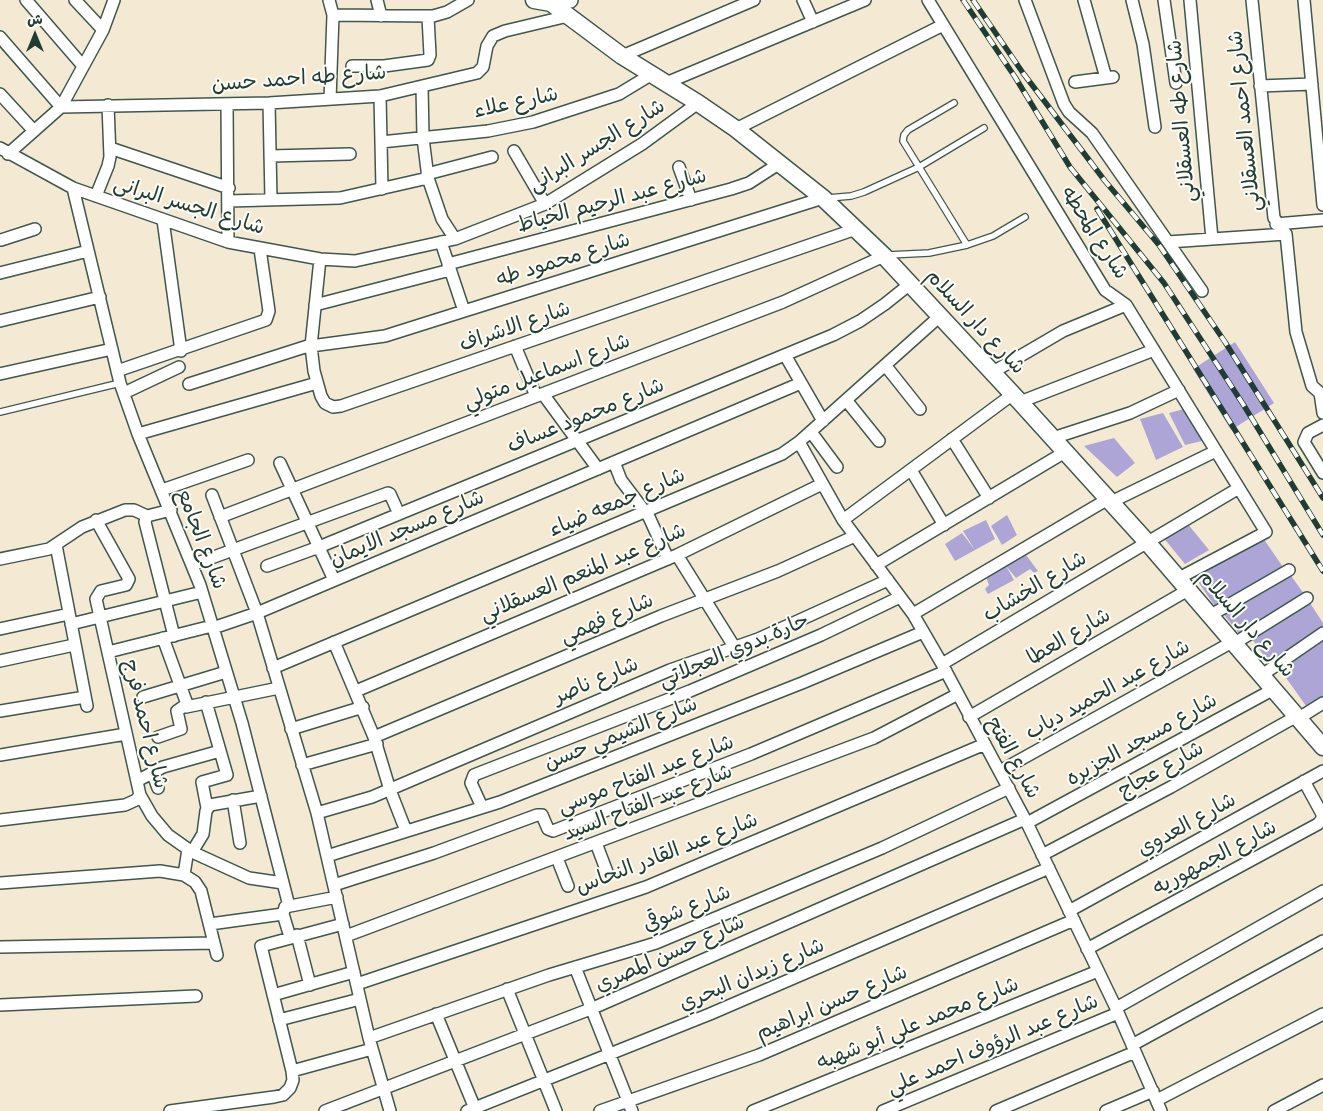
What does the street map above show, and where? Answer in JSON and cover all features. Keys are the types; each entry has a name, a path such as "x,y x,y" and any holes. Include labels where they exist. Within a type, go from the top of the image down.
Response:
{"main road":[{"name":"شارع دار السلام","path":"534,0 569,8 622,56 736,129 823,198 856,229 884,256 1017,398 1147,542 1322,744"}],"street":[{"path":"26,0 83,66"},
{"path":"75,0 103,30"},
{"path":"2,151 34,131 61,107 103,30 114,0"},
{"path":"329,0 333,15 330,99"},
{"path":"377,0 381,16"},
{"path":"333,15 428,17 447,12 468,0"},
{"path":"622,56 754,0"},
{"path":"803,0 813,22"},
{"path":"666,84 866,0"},
{"name":"شارع المحطه","path":"928,0 1105,290 1126,305 1266,532"},
{"path":"1025,0 1064,104 1092,133 1202,291"},
{"path":"1075,82 1110,77 1084,0"},
{"path":"1132,0 1144,44 1155,127"},
{"path":"1164,0 1176,83"},
{"name":"شارع طه العسقلاني","path":"1190,0 1212,239"},
{"name":"شارع احمد العسقلاني","path":"1252,0 1274,218 1276,224 1286,234"},
{"path":"1304,0 1323,205"},
{"name":"شارع طه احمد حسن","path":"61,107 268,103 380,96 477,73 484,67 487,46 494,36 569,8"},
{"path":"352,66 384,66 428,60 430,55 428,17"},
{"path":"736,129 944,25"},
{"path":"0,37 61,107"},
{"name":"شارع علاء","path":"381,142 488,131 533,122 620,94 652,74"},
{"path":"1260,86 1312,84"},
{"path":"422,86 423,138 427,176 442,219 455,239"},
{"path":"0,94 34,131"},
{"path":"380,96 382,189"},
{"path":"268,103 271,200"},
{"name":"شارع الجسر البرانى","path":"2,151 73,188 228,242 320,259 356,261 455,239 545,204 642,144 698,103"},
{"path":"227,104 228,242"},
{"path":"96,196 108,166 110,148 108,105"},
{"path":"110,148 229,188"},
{"path":"514,150 545,204"},
{"path":"270,156 350,154"},
{"path":"228,201 318,200 382,189 492,157"},
{"name":"شارع عبد الرحيم الخياط","path":"315,305 749,183 780,163"},
{"path":"679,168 691,200"},
{"name":"شارع الجامع","path":"73,188 120,382 138,434 171,510 202,592 234,697 283,883 286,910 293,936"},
{"name":"شارع محمود طه","path":"189,384 311,345 339,344 385,336 823,198"},
{"path":"163,220 180,351"},
{"path":"1276,224 1323,220"},
{"name":"شارع الاشراف","path":"320,259 311,345 317,382 325,404 333,408 856,229"},
{"path":"2,241 35,230"},
{"path":"1168,242 1286,234 1296,332 1312,386 1322,392 1323,413"},
{"path":"441,242 464,311"},
{"path":"120,382 180,351 266,320 269,311 260,249"},
{"path":"0,273 88,251"},
{"name":"شارع اسماعيل متولي","path":"220,517 783,302 884,256"},
{"name":"شارع محمود عساف","path":"267,566 319,547 785,354 860,321 910,284"},
{"path":"0,321 100,297"},
{"path":"993,372 1063,330 1126,305"},
{"name":"شارع جمعه ضياء","path":"273,668 777,456 811,432 940,316"},
{"path":"515,346 540,395 598,469"},
{"path":"0,374 112,349"},
{"path":"843,520 952,440 1017,398 1154,350"},
{"path":"785,354 823,421"},
{"path":"885,365 920,409"},
{"path":"120,382 180,367"},
{"path":"138,434 317,382"},
{"name":"شارع مسجد الايمان","path":"108,652 213,627 258,613 801,382"},
{"path":"1053,438 1130,413 1179,390"},
{"path":"846,400 879,440"},
{"path":"1322,427 1308,433 1304,442 1323,473"},
{"path":"811,432 837,467"},
{"path":"952,440 988,498"},
{"name":"شارع الفتح","path":"799,442 843,520 913,614 1000,770 1117,1010 1157,1101"},
{"path":"913,614 1110,501 1216,451"},
{"path":"876,565 1065,452"},
{"path":"162,490 248,460"},
{"path":"614,462 624,485 645,512 672,557 704,599 735,648"},
{"path":"280,463 334,580"},
{"path":"911,470 944,525"},
{"name":"شارع عبد المنعم العسقلاني","path":"356,691 672,557 822,484"},
{"name":"شارع الخشاب","path":"944,668 1147,542 1239,488"},
{"path":"192,565 389,493 399,514"},
{"path":"212,495 258,613 317,813 370,1043 390,1111"},
{"path":"0,559 41,552 96,520 130,509 147,516 171,510"},
{"path":"147,516 145,522 165,602 168,637 180,686 187,702 186,706"},
{"name":"شارع احمد فرج","path":"96,520 129,579 126,585 98,593 96,599 140,795 152,816 168,835 190,851 248,878 283,883"},
{"name":"شارع العطا","path":"969,717 1266,532"},
{"name":"شارع فهمي","path":"302,764 375,740 704,599 778,571 855,536"},
{"path":"0,712 86,701 56,545"},
{"path":"1211,616 1289,570"},
{"name":"شارع ناصر","path":"317,813 354,804 390,790 670,670 735,648 888,580"},
{"path":"0,629 70,619 100,618 202,592"},
{"name":"حارة بدوي العجلاتي","path":"482,807 471,783 474,775 690,691 822,635 900,597"},
{"name":"شارع عبد الحميد دياب","path":"1000,770 1234,642 1307,598"},
{"name":"شارع الشيمي حسن","path":"327,856 482,807 802,682 923,632"},
{"path":"1262,675 1323,633"},
{"path":"334,642 363,707 390,790 406,831"},
{"path":"0,661 74,646"},
{"name":"شارع عبد الفتاح موسي","path":"334,885 537,815 542,815 548,829 553,831 751,754 944,668"},
{"path":"143,698 226,672"},
{"path":"158,737 181,729 177,711 186,706 279,688"},
{"name":"شارع مسجد الجزيره","path":"1026,821 1274,689"},
{"name":"شارع عبد الفتاح السيد","path":"346,936 874,738 958,694"},
{"path":"184,875 190,851 203,834 207,808 202,782 227,775 206,702"},
{"name":"شارع عجاج","path":"1042,855 1171,787 1323,703"},
{"path":"291,729 363,707"},
{"path":"0,755 126,734"},
{"name":"شارع عبد القادر النحاس","path":"273,995 310,985 356,978 646,886 985,744"},
{"path":"137,781 163,767 220,751"},
{"name":"شارع العدوي","path":"1071,915 1323,771"},
{"path":"152,772 158,788"},
{"name":"شارع الجمهوريه","path":"1087,948 1318,824 1322,819 1322,814 1304,781"},
{"name":"شارع شوقي","path":"292,1071 370,1043 436,1014 507,989 656,943 882,848 1009,788"},
{"path":"0,820 131,804 140,795"},
{"path":"207,808 213,804 261,796"},
{"path":"233,800 240,843"},
{"name":"شارع حسن المصري","path":"325,1111 593,1008 1026,821"},
{"path":"596,843 607,872"},
{"path":"557,858 568,886"},
{"name":"شارع زيدان البحري","path":"472,1110 720,1010 1049,868"},
{"path":"0,883 160,871 184,875 195,882 201,891 217,955"},
{"name":"شارع عبد الرؤوف احمد علي","path":"883,1111 1117,1010 1323,891"},
{"path":"210,924 286,910 337,897"},
{"name":"شارع حسن ابراهيم","path":"600,1111 630,1106 759,1056 1071,915"},
{"path":"170,1111 283,1094 290,1088 293,1080 292,1071 261,946 343,924"},
{"path":"293,936 310,985"},
{"path":"996,1111 1134,1049 1323,941"},
{"path":"0,947 214,943"},
{"path":"575,967 593,1008 630,1106"},
{"name":"شارع محمد علي أبو شهبه","path":"753,1111 1098,971"},
{"path":"507,989 556,1111"},
{"path":"0,1005 196,996"},
{"path":"279,1020 360,999"},
{"path":"436,1014 472,1110"},
{"path":"1106,1111 1157,1101 1323,1014"},
{"path":"1274,1111 1323,1085"}],"lane":[{"path":"954,103 908,130 904,135 906,147 967,245"},
{"path":"823,198 851,196 864,192 918,167 984,128"},
{"path":"884,256 929,253 967,245 993,236 1025,217"},
{"path":"0,412 120,382"}],"building":[{"path":"1235,342 1274,403 1231,430 1193,369"},
{"path":"1188,408 1202,441 1185,445 1169,413"},
{"path":"1163,413 1183,447 1156,460 1140,419"},
{"path":"1114,438 1135,463 1117,477 1084,446"},
{"path":"1007,515 1017,535 1002,545 991,526"},
{"path":"986,520 995,539 975,550 963,531"},
{"path":"1187,523 1209,550 1185,564 1162,536"},
{"path":"962,533 975,550 955,561 945,544"},
{"path":"1263,538 1285,570 1217,609 1194,576"},
{"path":"1026,555 1038,571 1034,573 1030,569 1016,578 1006,566"},
{"path":"1006,566 1014,580 988,594 985,589 989,585 986,577"},
{"path":"1289,573 1307,598 1240,635 1221,611"},
{"path":"1310,603 1323,623 1323,630 1272,667 1250,636"},
{"path":"1323,637 1323,701 1309,710 1279,668"}],"railway":[{"path":"963,0 1015,77 1070,167 1164,283 1243,404 1323,535"},
{"path":"973,0 1023,73 1105,181 1159,245 1225,342 1323,498"},
{"path":"1097,209 1323,571"}]}
